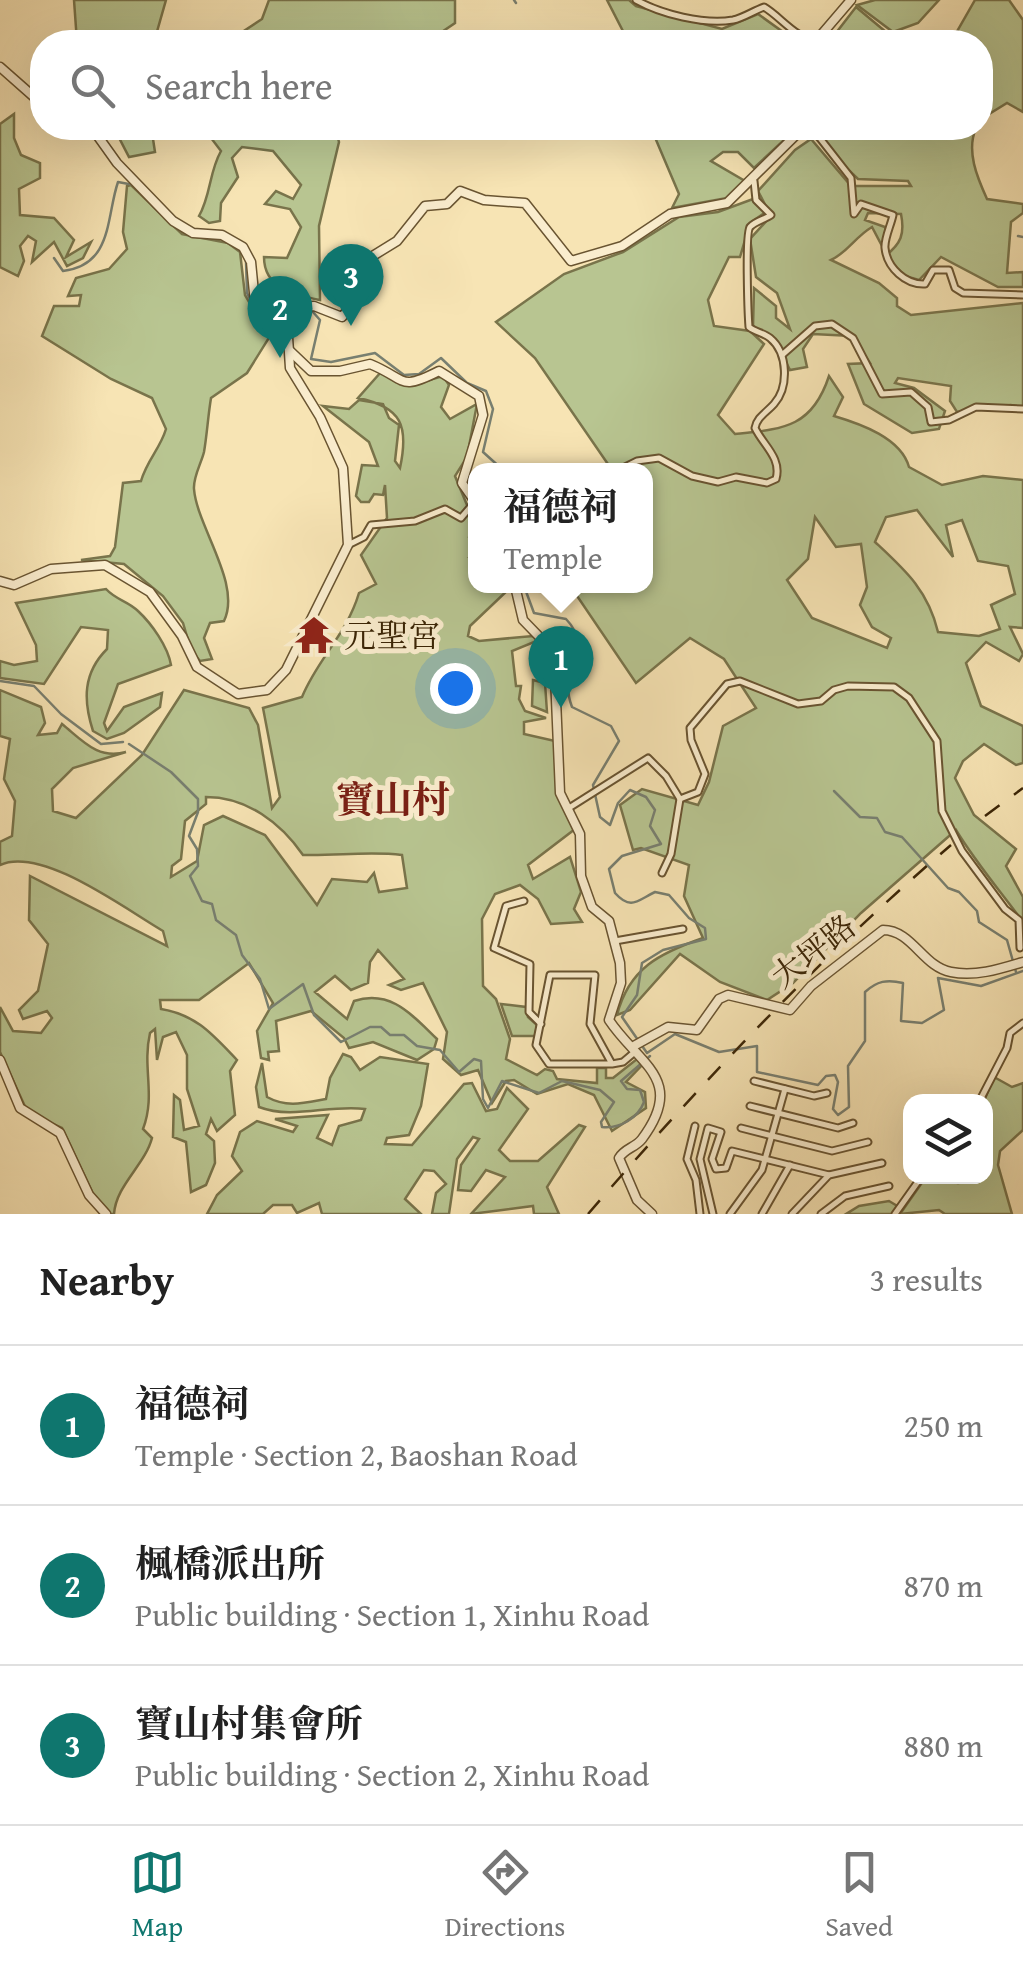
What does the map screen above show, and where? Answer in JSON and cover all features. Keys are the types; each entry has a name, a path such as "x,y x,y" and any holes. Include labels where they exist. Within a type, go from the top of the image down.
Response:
{"street":[{"path":"636,0 658,11 710,20 739,19 764,7 796,30"},
{"path":"822,30 851,0"},
{"path":"0,67 30,93"},
{"path":"100,140 116,163 174,221 192,233 222,235 243,247 251,262 256,302 314,306 338,317 347,316 352,306 346,275 350,270 397,241 426,206 450,203 463,190 480,199 525,204 562,255 571,261 590,252 622,246 670,214 727,204 792,140"},
{"path":"821,140 851,178 854,214 861,204 892,215 885,248 891,266 910,283 925,284 933,270 943,268 949,270 955,288 962,294 1023,296"},
{"path":"633,463 659,458 692,476 718,482 741,477 775,481 779,470 755,424 784,387 782,355 771,339 749,328 752,290 747,236 756,222 771,215 756,200 754,180"},
{"path":"0,581 14,585 50,570 105,565 150,592 182,636 198,667 231,691 249,694 267,690 286,670 348,545 343,468 320,417 293,376 286,306"},
{"path":"782,355 815,326 832,324 853,338 882,394 886,397 904,389 911,392 928,407 931,422 949,420 976,407 1023,410"},
{"path":"290,351 311,371 340,371 370,364 404,384 420,382 439,371 479,396 483,416 468,463"},
{"path":"468,464 462,483 468,492"},
{"path":"348,545 364,536 371,524 415,520 445,510 461,518 468,510"},
{"path":"517,593 524,620 554,652 559,783 580,834 579,870 591,906 609,921 621,980 608,1020 658,1078 662,1097 644,1136 618,1158 637,1200 652,1214"},
{"path":"680,799 698,792 705,774 690,740 690,728 727,684 740,682 798,704 821,701 840,687 894,688 910,698 934,730 942,811 962,851 1004,909 1019,920 1020,948"},
{"path":"568,809 648,758 666,776 680,799 671,854 662,872"},
{"path":"524,900 506,906 494,948 530,964 530,1012 541,1024"},
{"path":"615,942 683,929"},
{"name":"大坪路","path":"639,1054 642,1041 672,1026 697,1030 718,999 728,994 790,1010 812,986 883,930 899,932 949,972 989,972 1016,964"},
{"path":"612,1064 590,1024 595,975 548,977 536,1044 549,1064 612,1064 639,1054"},
{"path":"984,1094 1008,1048 1010,1032 1023,1023"},
{"path":"0,1060 20,1108 60,1132 89,1195 106,1214"},
{"path":"754,1082 814,1096 827,1093"},
{"path":"730,1214 765,1159 785,1089"},
{"path":"750,1106 838,1128 854,1123"},
{"path":"696,1126 687,1159 696,1180 700,1214"},
{"path":"713,1214 700,1159 708,1128 721,1132 712,1158 716,1169 726,1168 732,1151 829,1175 882,1163"},
{"path":"741,1128 832,1151 868,1142"},
{"path":"762,1214 790,1166"},
{"path":"792,1214 829,1175"},
{"path":"895,1214 916,1184"},
{"path":"821,1214 844,1196 889,1186"}],"green space":[{"path":"74,0 166,0 157,30 76,30"},
{"path":"269,0 455,0 455,23 445,30 245,30 262,19"},
{"path":"607,0 629,0 636,6 722,29 758,14 780,30 622,30"},
{"path":"875,0 939,0 918,23 899,30 890,30 857,5"},
{"path":"975,0 1009,0 1023,20 1023,112 1007,103 993,112 993,30 958,30"},
{"path":"856,7 884,30 838,30"},
{"path":"14,114 14,138 21,155 40,163 40,178 19,189 20,215 54,218 74,240 66,257 91,242 83,258 67,266 54,242 32,262 36,241 28,236 20,246 24,261 18,276 0,267 0,124"},
{"path":"120,140 153,140 155,152 129,157"},
{"path":"213,140 338,140 319,226 320,300 283,289 265,268 264,257 287,258 301,227 290,209 265,204 276,191 293,199 301,185 273,151 242,147 232,158 238,177 221,203 220,221 209,223 199,216 221,151"},
{"path":"656,140 784,140 754,168 738,152 723,152 711,161 745,181 727,198 672,208 679,194"},
{"path":"810,140 851,186 911,186 908,181 858,179 817,140 973,140 976,173 987,199 1023,204 1023,213 1011,222 1007,273 1023,272 1023,287 998,287 941,257 919,280 905,276 885,256 900,238 901,214 868,213 865,220 885,227 888,240 882,246 872,227 831,260 879,283 897,298 897,306 911,315 1023,303 1023,408 1011,405 957,412 950,401 951,386 898,378 895,383 914,388 945,411 939,429 912,433 864,404 848,364 870,363 852,336 813,334 803,349 807,367 790,370 778,346 753,327 754,288 776,306 776,318 790,329 777,293 756,277 750,239 771,216 758,191 795,150"},
{"path":"131,185 182,234 228,243 240,252 245,295 252,307 278,313 280,320 247,373 211,398 204,452 194,489 223,573 228,606 224,621 210,623 204,638 212,659 200,661 191,650 183,623 163,596 124,564 81,560 110,556 115,547 123,483 141,481 166,429 152,398 111,379 42,336 54,306 79,306 81,295 68,296 76,278 109,269 127,249 123,232 127,186"},
{"path":"753,199 766,212 750,223 740,257 729,257 708,300 714,326 750,331 764,344 718,415 735,434 794,423 814,406 829,376 843,397 834,416 889,440 909,467 942,485 983,476 1023,480 1023,628 1010,627 1023,654 1019,661 986,642 966,663 981,706 1023,726 1023,763 1016,765 984,744 963,761 955,778 974,815 1016,849 1006,866 1023,897 1023,922 956,830 861,913 793,983 767,1000 720,982 680,954 630,1010 617,1015 629,985 648,964 703,938 684,896 689,865 641,848 633,850 620,805 642,789 698,805 709,782 723,726 756,708 724,659 690,638 636,683 575,593 653,593 653,463 607,463 535,358 496,322 564,274 623,252 679,217 718,212","holes":["917,510 953,557 946,525 962,520 978,561 1008,566 1015,594 991,605 1000,629 979,636 938,632 922,592 875,542 886,517","815,517 836,547 861,544 867,587 860,605 872,627 891,638 887,648 812,618 787,580 808,559"]},
{"path":"381,372 409,386 443,376 449,385 441,407 450,419 477,404 467,457 455,476 468,507 468,593 505,593 470,626 468,636 479,641 533,636 539,640 512,651 516,686 521,686 519,699 525,711 546,718 524,722 524,734 555,741 557,787 575,829 528,865 533,879 570,857 581,892 574,909 582,922 551,924 538,899 520,885 495,894 482,919 483,986 496,999 510,1039 506,1059 537,1075 545,1069 553,1071 557,1079 597,1083 597,1068 606,1068 606,1078 613,1078 637,1059 643,1064 626,1082 645,1092 646,1108 612,1131 594,1095 568,1084 537,1094 514,1080 506,1081 492,1103 478,1070 461,1075 443,1059 447,1032 423,983 401,990 389,985 404,979 378,950 370,962 368,983 351,990 335,976 315,992 347,1019 354,1001 390,1001 410,1013 437,1039 434,1049 417,1060 373,1042 349,1048 344,1038 311,1011 276,1021 279,1051 268,1052 269,1060 261,1058 257,1031 273,1003 249,963 199,1000 160,1000 161,1009 195,1021 237,1060 230,1071 235,1115 217,1131 211,1119 206,1134 214,1141 215,1163 206,1185 191,1192 186,1142 173,1137 174,1095 180,1100 184,1130 199,1126 187,1089 187,1055 176,1032 163,1037 157,1060 155,1029 150,1033 148,1046 148,1105 143,1129 152,1138 120,1194 114,1214 110,1214 94,1196 62,1128 28,1113 0,1052 0,1007 13,1031 41,1033 52,1018 47,1011 23,1019 19,1010 38,991 48,944 29,920 30,876 167,946 163,931 83,883 38,864 18,861 0,865 0,842 12,836 15,801 4,779 10,739 0,736 0,690 41,707 45,723 38,735 57,733 62,724 99,751 126,752 73,768 52,789 53,811 76,818 142,755 184,690 249,708 258,725 272,808 280,797 263,708 302,697 347,622 359,593 376,584 361,555 387,518 385,485 383,495 374,494 369,502 361,502 356,496 362,465 378,466 369,442 323,406 349,409 359,400 374,403 358,398","holes":["384,407 393,413 402,430 400,468 395,461 399,425 389,418","206,797 235,802 262,814 303,855 402,855 407,888 379,892 374,873 367,882 332,879 317,905 265,835 223,816 204,825 197,861 171,877 172,866 181,859 185,821 206,804"]},
{"path":"106,589 149,622 171,665 118,684 104,723 107,731 124,707 162,693 160,707 124,733 107,739 93,731 87,687 93,668 107,649 108,630 81,627 44,684 0,678 0,661 14,665 37,661 36,645 16,603"},
{"path":"533,680 545,683 547,712 532,706"},
{"path":"501,1004 526,1007 528,1017 537,1025 535,1036 512,1036"},
{"path":"343,1054 351,1057 360,1070 380,1057 428,1064 421,1106 409,1135 387,1138 385,1144 412,1145 464,1084 472,1083 486,1111 497,1109 507,1088 528,1109 499,1150 510,1161 538,1161 579,1125 585,1127 547,1187 559,1214 534,1214 533,1206 471,1214 505,1177 486,1170 471,1191 458,1190 461,1165 479,1139 473,1137 457,1159 449,1214 432,1214 436,1193 446,1184 434,1171 424,1170 405,1199 421,1214 322,1214 319,1203 297,1213 292,1205 273,1205 263,1214 207,1214 217,1195 242,1171 232,1156 240,1132 257,1121 293,1132 297,1126 275,1119 328,1115 317,1138 332,1145 339,1126 361,1120 365,1109 285,1112 259,1107 256,1087 262,1063 267,1097 282,1103 303,1103 326,1099 330,1078"},
{"path":"994,1077 1012,1087 1023,1083 1023,1130 1000,1151 998,1165 1012,1214 945,1214 939,1210 900,1214 921,1184 993,1184 993,1094 987,1094"},
{"path":"889,1201 899,1207 893,1214 846,1214 859,1206"}],"waterway":[{"path":"54,258 63,271 91,259 105,237 118,182 134,185"},
{"path":"153,206 165,217"},
{"path":"1018,236 1023,237"},
{"path":"246,261 247,293 253,306 267,310"},
{"path":"290,311 313,312 320,320 311,359 331,362 375,353 404,375 419,374 441,358 467,383 486,391 493,409 483,452 495,463"},
{"path":"527,593 534,613 566,619 574,630 576,649 568,680 572,707 611,726 619,741 593,785 600,817 610,825 618,803 630,790 646,797 655,810 650,826 661,844 622,856 609,869 615,893 630,903 655,892 669,895 689,918 705,928 706,939 663,950 642,963 637,995 622,1017 647,1053 675,1034 719,1052 757,1046 757,1072 818,1085 826,1076 835,1075 838,1082 833,1109 838,1115 849,1107 848,1066 865,1041 865,992 869,988 882,982 903,983 901,1021 922,1023 944,1010 938,978 981,986 1023,971"},
{"path":"0,681 34,686 61,714 101,744 123,742"},
{"path":"129,744 171,772 198,799 198,812 189,836 197,849 198,866 190,876 202,901 212,904 216,920 236,935 242,955 260,979 269,1009 303,984 314,1015 341,1042 370,1027 381,1027 390,1035 404,1035 417,1046 440,1050 459,1072 474,1059 481,1061 483,1099 488,1108 502,1081 539,1093 562,1081 600,1090 614,1102 601,1122 602,1127 622,1124 641,1108 644,1102 640,1090 627,1089 621,1081 650,1056"},
{"path":"834,791 860,817 877,818 885,832 902,837 948,888 959,892 977,911 979,922 1007,940 1016,972"}],"railway":[{"path":"985,816 1023,788"},
{"path":"588,1214 762,1023 854,932 951,845"}],"place":[{"name":"寶山村集會所","path":"351,326"},
{"name":"楓橋派出所","path":"280,358"},
{"name":"元聖宮","path":"314,635"},
{"name":"福德祠","path":"561,708"}],"district":[{"name":"寶山村","path":"393,799"}]}
